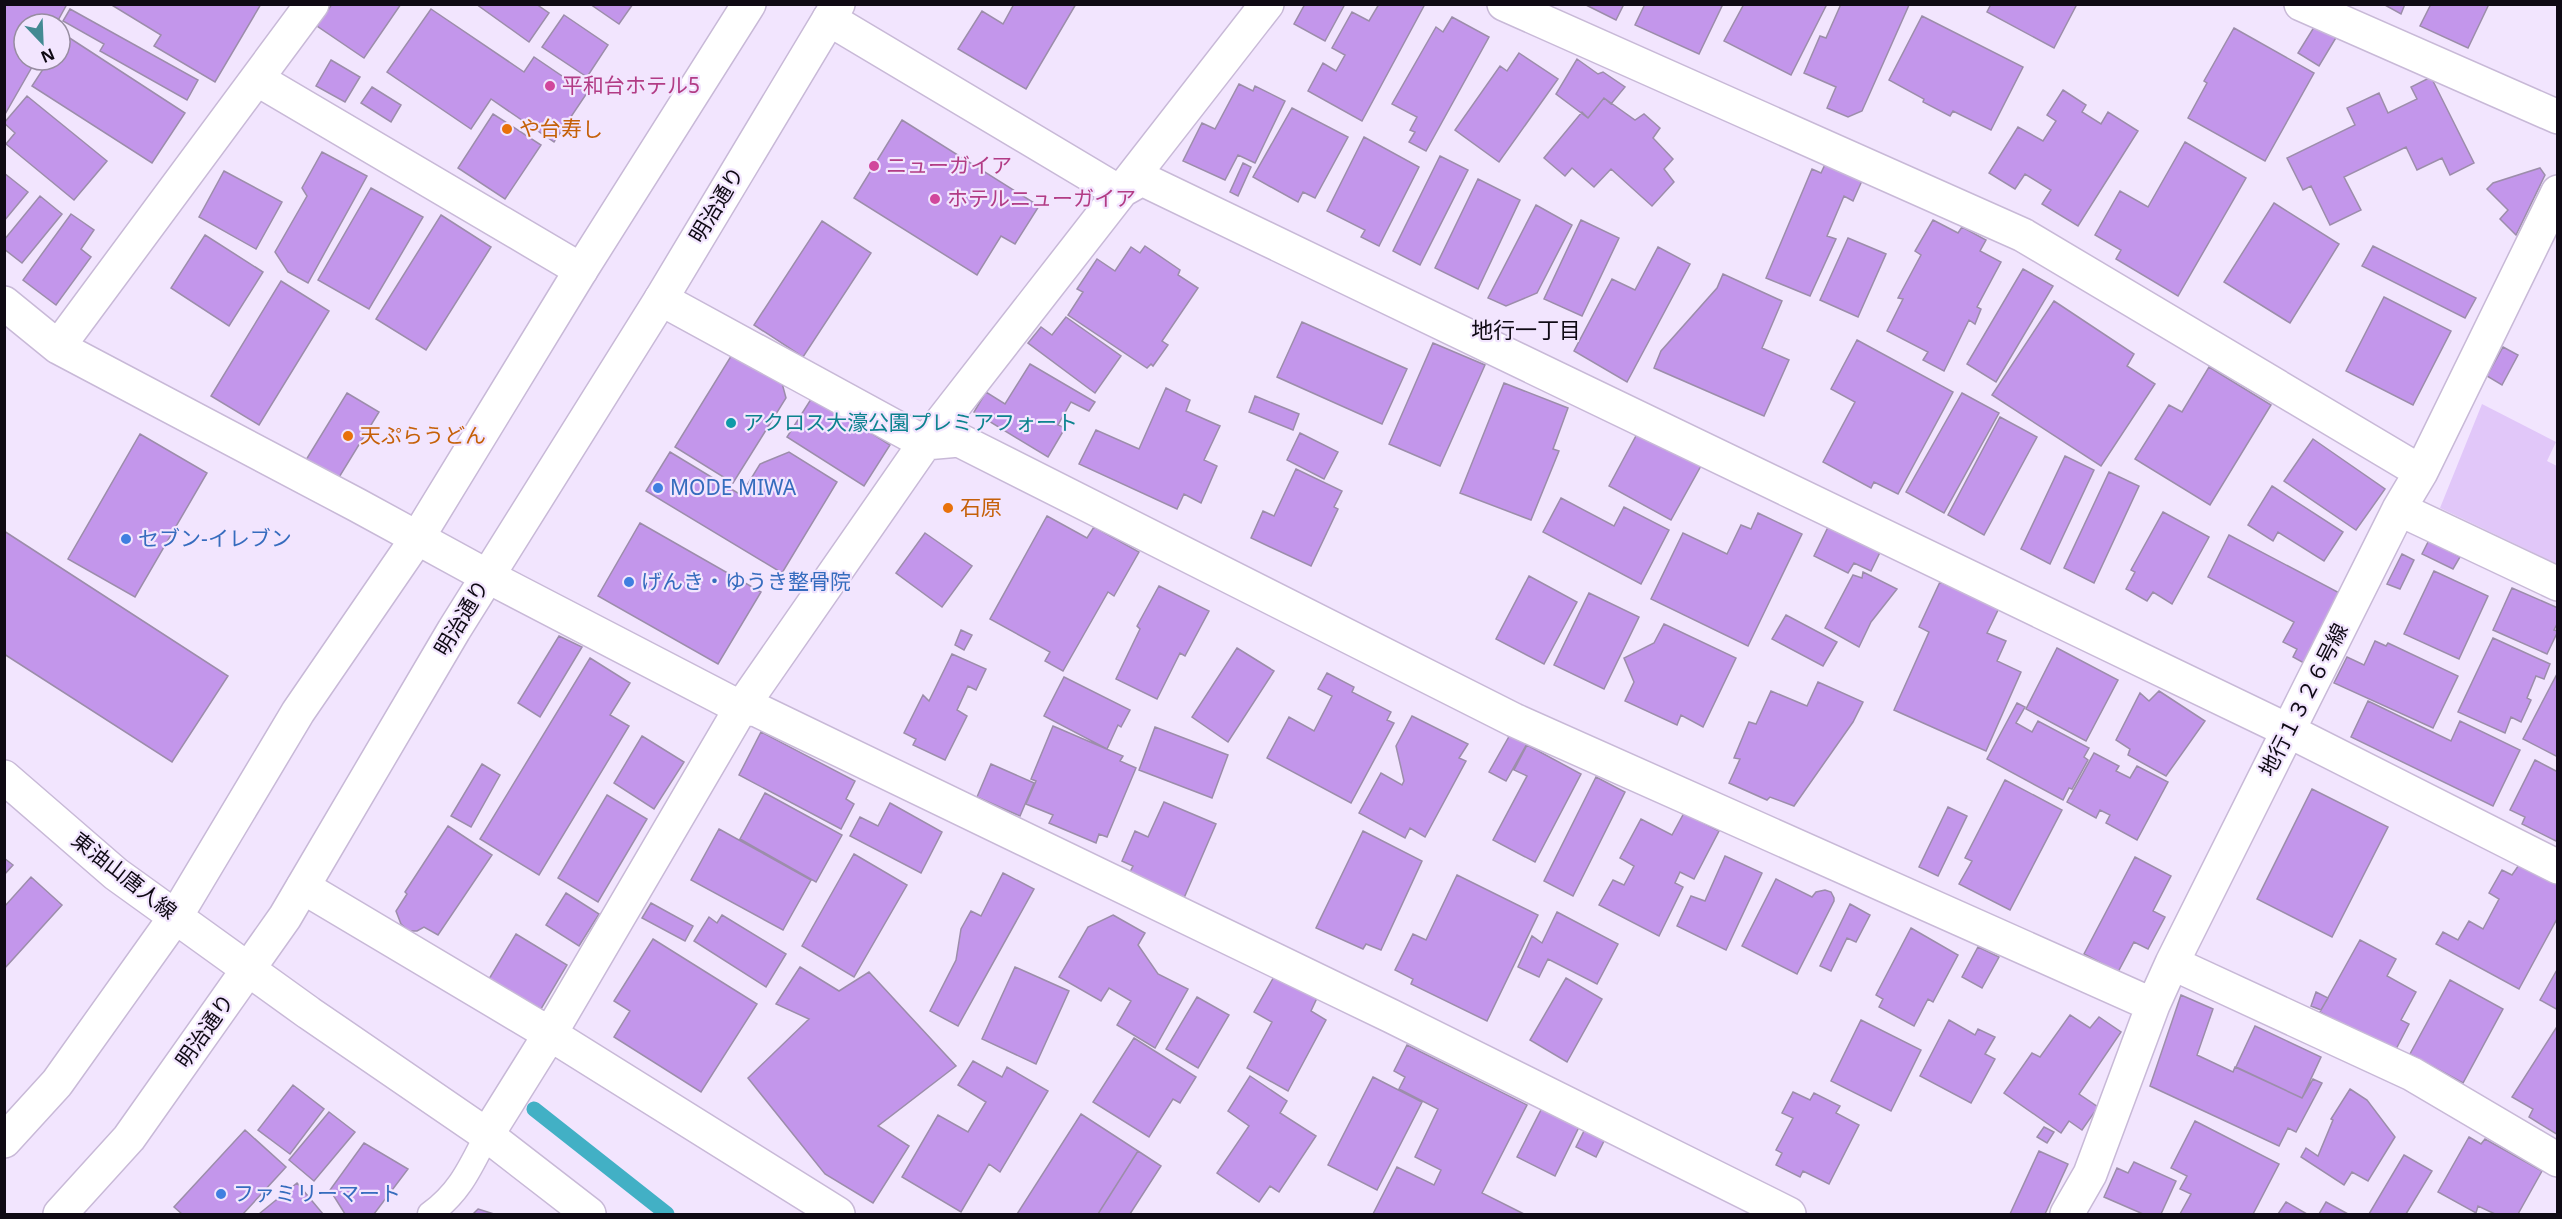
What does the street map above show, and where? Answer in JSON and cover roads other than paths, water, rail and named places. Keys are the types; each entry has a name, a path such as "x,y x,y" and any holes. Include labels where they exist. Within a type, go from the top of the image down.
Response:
{"street":[{"path":"58,347 312,4"},
{"path":"4,1141 57,1083 176,916 298,712 418,537 581,270 749,4"},
{"path":"487,1135 550,1034 741,708 925,443 1267,4"},
{"path":"1504,4 2023,235 2421,472"},
{"path":"2301,4 2558,117"},
{"path":"834,11 1119,192"},
{"name":"明治通り","path":"60,1215 129,1138 249,969 303,887 487,576 661,298 834,11"},
{"path":"257,79 581,270"},
{"path":"1119,192 1143,179 2289,731 2558,867"},
{"name":"地行１３２６号線","path":"2067,1215 2090,1174 2152,1005 2172,963 2399,509 2421,472 2558,192"},
{"path":"661,298 925,443 959,440 1515,720 2152,1005"},
{"path":"4,303 58,347 418,537 487,576 741,708 757,710 1391,1016 1789,1215"},
{"path":"2399,509 2558,584"},
{"name":"東油山唐人線","path":"4,777 116,874 487,1135 589,1215"},
{"path":"303,887 550,1034 838,1215"},
{"path":"2172,963 2412,1074 2558,1160"}],"lane":[{"path":"430,1215 448,1201 465,1180 487,1135"}],"waterway":[{"path":"534,1109 667,1214"}],"place":[{"name":"平和台ホテル5","path":"550,86"},
{"name":"や台寿し","path":"507,129"},
{"name":"ニューガイア","path":"874,166"},
{"name":"ホテルニューガイア","path":"935,199"},
{"name":"アクロス大濠公園プレミアフォート","path":"731,423"},
{"name":"天ぷらうどん","path":"348,436"},
{"name":"MODE MIWA","path":"658,488"},
{"name":"石原","path":"948,508"},
{"name":"セブン-イレブン","path":"126,539"},
{"name":"げんき・ゆうき整骨院","path":"629,582"},
{"name":"ファミリーマート","path":"221,1194"}],"district":[{"name":"地行一丁目","path":"1526,330"}]}
